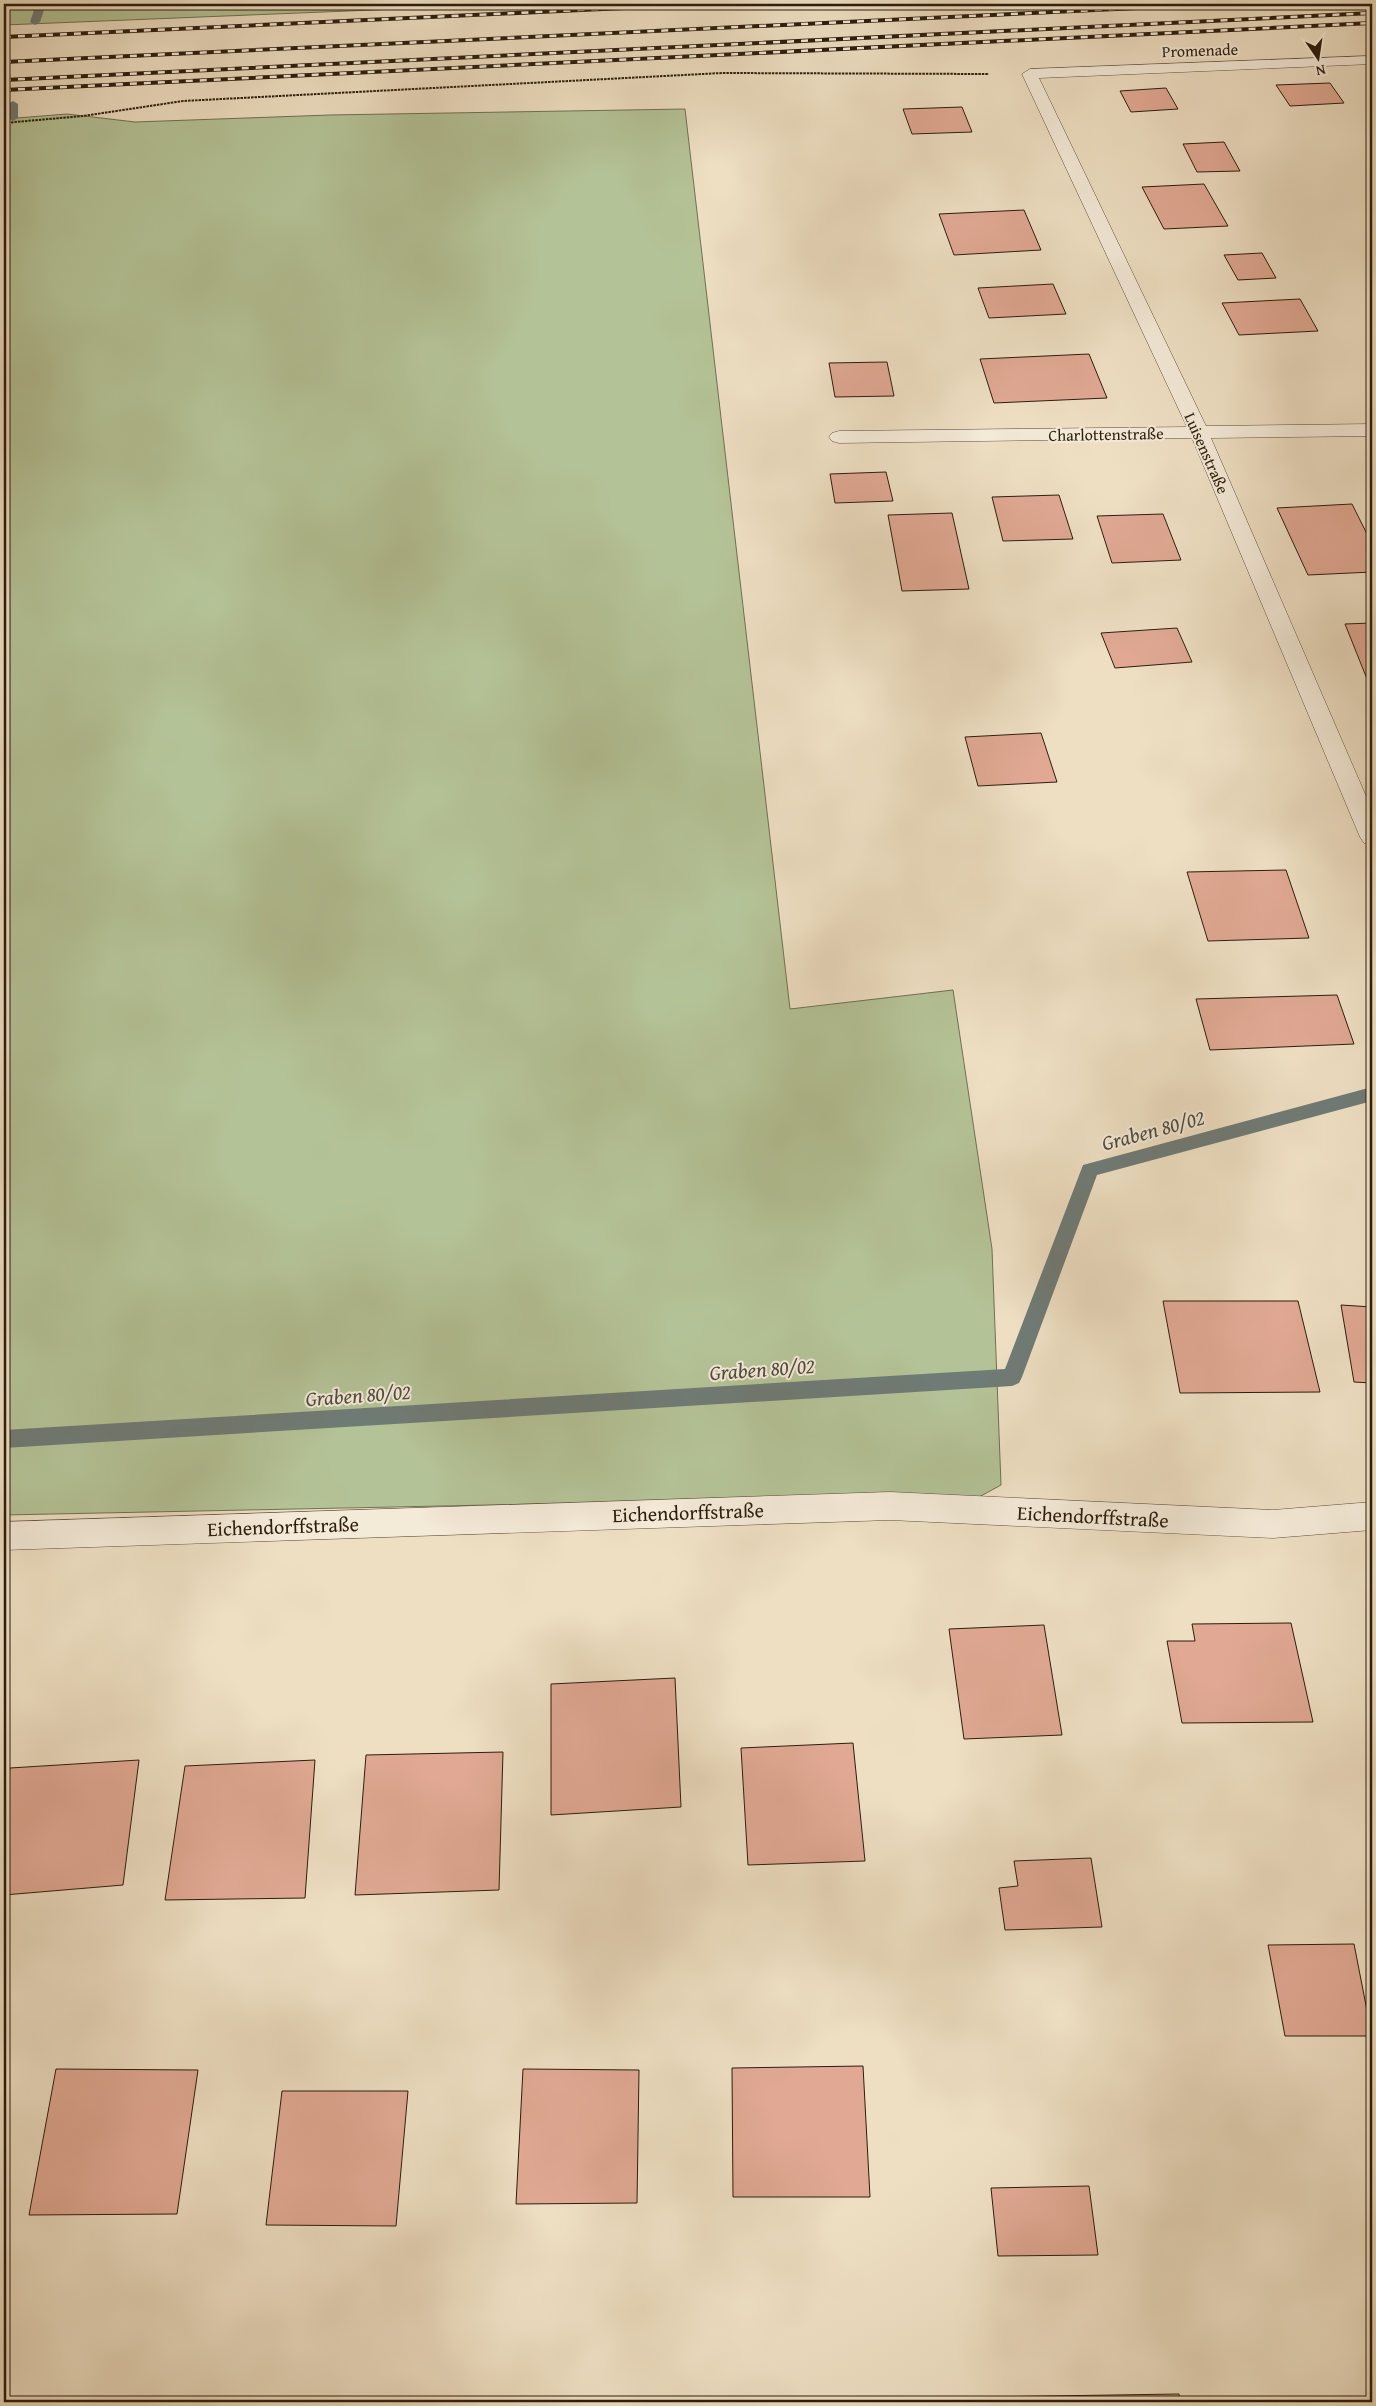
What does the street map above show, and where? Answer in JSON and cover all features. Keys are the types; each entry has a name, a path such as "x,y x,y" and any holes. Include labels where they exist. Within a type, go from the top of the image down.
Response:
{"street":[{"name":"Promenade","path":"1030,74 1372,60"},
{"name":"Luisenstraße","path":"1030,74 1199,432 1372,837"},
{"name":"Charlottenstraße","path":"839,437 1372,430"},
{"name":"Eichendorffstraße","path":"4,1536 890,1506 1273,1524 1372,1516"}],"path":[{"path":"4,123 83,116 183,101 722,73 1030,74"}],"green space":[{"path":"4,4 520,4 4,25"},
{"path":"685,109 790,1009 953,990 992,1249 1001,1485 957,1509 879,1497 4,1515 4,119 67,114 135,122 330,115"}],"building":[{"path":"1330,83 1344,103 1290,106 1276,85"},
{"path":"1166,88 1178,109 1131,112 1120,91"},
{"path":"962,107 972,132 912,134 903,109"},
{"path":"1224,142 1240,171 1197,172 1183,144"},
{"path":"1204,184 1228,226 1164,229 1142,187"},
{"path":"1024,210 1041,250 954,255 939,214"},
{"path":"1262,253 1276,278 1238,280 1224,255"},
{"path":"1053,284 1066,314 989,318 978,288"},
{"path":"1300,299 1318,331 1239,335 1222,303"},
{"path":"1089,354 1107,398 994,403 980,359"},
{"path":"887,362 894,396 835,397 829,363"},
{"path":"886,472 893,501 835,503 830,474"},
{"path":"1059,495 1073,539 1003,541 992,497"},
{"path":"1352,504 1372,544 1372,572 1308,575 1277,508"},
{"path":"952,513 969,589 902,591 888,515"},
{"path":"1163,514 1181,560 1112,563 1097,516"},
{"path":"1372,623 1372,684 1369,684 1345,624"},
{"path":"1177,628 1192,662 1115,668 1101,633"},
{"path":"1041,733 1057,782 978,786 965,737"},
{"path":"1286,870 1309,938 1208,941 1187,872"},
{"path":"1337,995 1354,1044 1210,1050 1196,999"},
{"path":"1163,1301 1298,1301 1320,1392 1180,1393"},
{"path":"1341,1305 1372,1307 1372,1383 1354,1382"},
{"path":"1291,1623 1313,1722 1182,1723 1167,1641 1195,1641 1192,1624"},
{"path":"1044,1625 1062,1735 964,1739 949,1629"},
{"path":"675,1678 681,1807 551,1815 551,1684"},
{"path":"853,1743 865,1861 748,1865 741,1748"},
{"path":"503,1752 499,1890 355,1895 366,1755"},
{"path":"139,1760 123,1885 4,1895 4,1805 10,1768"},
{"path":"315,1760 305,1898 165,1900 185,1766"},
{"path":"1091,1858 1102,1927 1005,1930 999,1888 1018,1886 1014,1861"},
{"path":"1354,1944 1372,2036 1285,2036 1268,1945"},
{"path":"863,2066 870,2197 733,2197 732,2068"},
{"path":"56,2069 198,2070 177,2214 29,2215"},
{"path":"523,2069 639,2070 637,2203 516,2204"},
{"path":"282,2091 408,2091 396,2226 266,2225"},
{"path":"1089,2186 1098,2255 998,2256 991,2188"},
{"path":"1179,2394 1180,2402 983,2402 982,2397"}],"waterway":[{"path":"35,22 41,4"},
{"path":"13,104 13,118"},
{"name":"Graben 80/02","path":"4,1439 1012,1377 1090,1170 1372,1094"}],"railway":[{"path":"4,37 708,4"},
{"path":"4,62 1222,4"},
{"path":"4,80 1372,13"},
{"path":"4,90 1372,23"}]}
